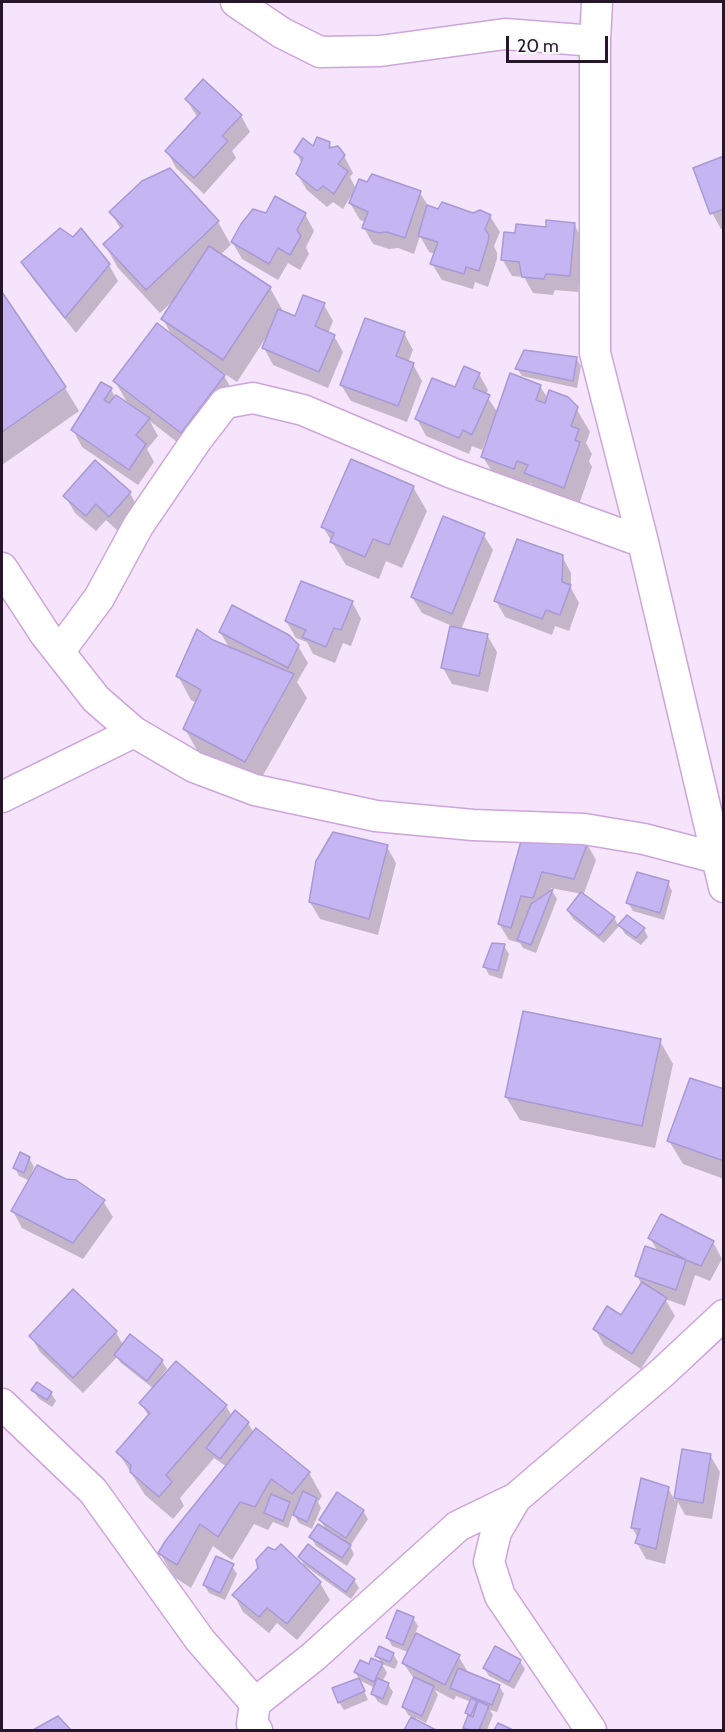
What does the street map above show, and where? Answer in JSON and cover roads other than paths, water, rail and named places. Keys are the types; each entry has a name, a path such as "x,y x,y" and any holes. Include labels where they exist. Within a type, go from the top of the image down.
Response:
{"street":[{"path":"237,2 282,33 320,52 380,51 505,34 595,41"},
{"path":"597,2 595,353 644,542 723,887"},
{"path":"59,652 99,598 138,526 198,438 225,403 254,398 303,411 452,473 644,542"},
{"path":"2,568 59,652 96,699 134,732 194,767 255,790 376,816 473,825 584,829 644,839 717,858"},
{"path":"2,797 134,732"},
{"path":"2,1404 93,1491 256,1717 313,1657 458,1526 516,1498 663,1372 723,1315"},
{"path":"516,1498 496,1532 489,1562 500,1596 591,1731"}]}
